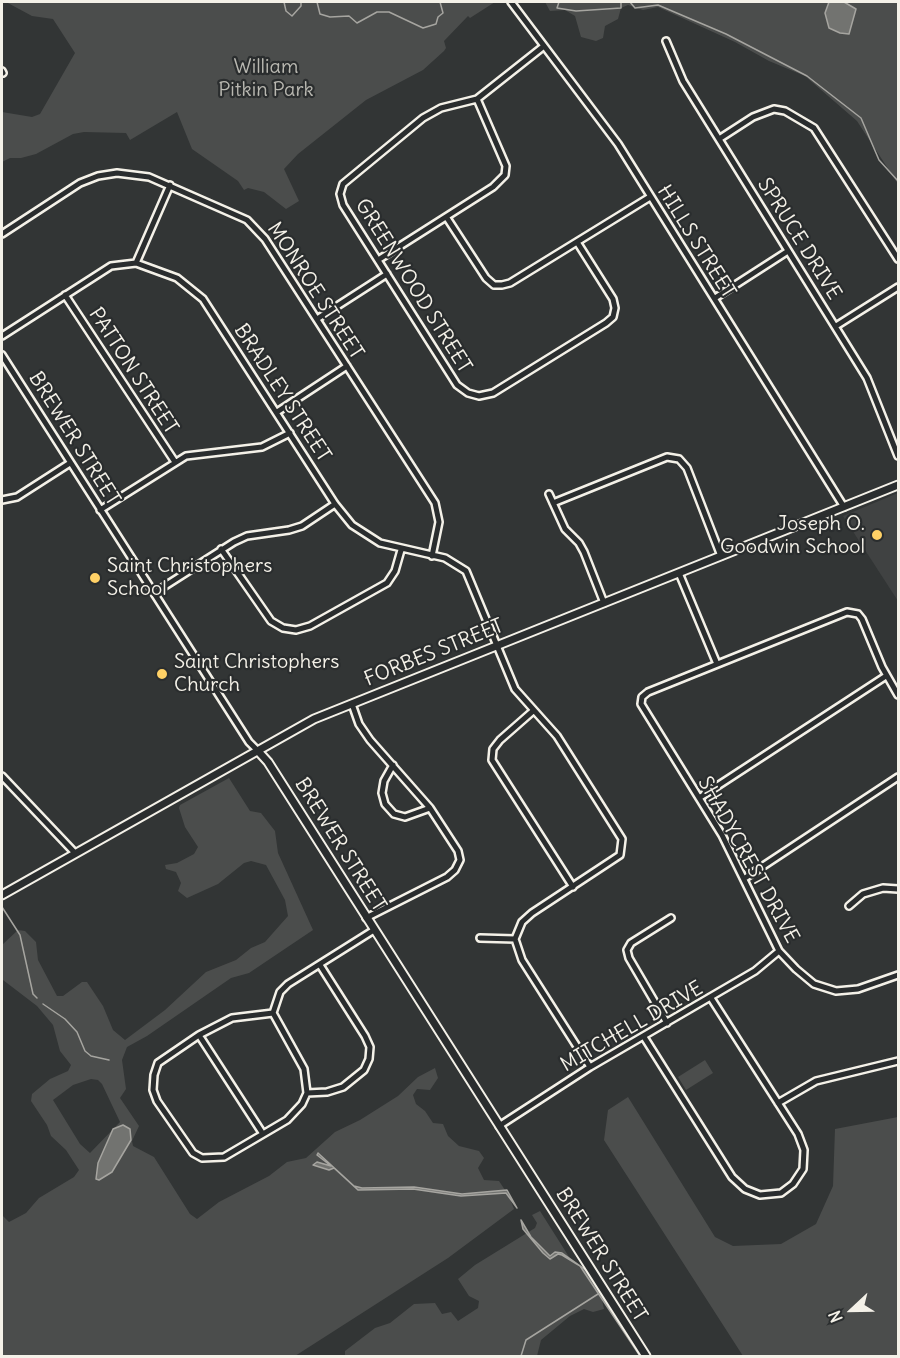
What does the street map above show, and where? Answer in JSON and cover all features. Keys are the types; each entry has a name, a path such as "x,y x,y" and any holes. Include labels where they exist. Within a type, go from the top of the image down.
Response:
{"main road":[{"name":"FORBES STREET","path":"2,895 307,723 898,485"},
{"name":"BREWER STREET","path":"258,751 268,762 646,1356"}],"street":[{"name":"HILLS STREET","path":"511,2 618,144 844,507"},
{"name":"SPRUCE DRIVE","path":"666,41 683,81 867,378 898,456"},
{"name":"GREENWOOD STREET","path":"544,46 477,99 441,108 423,118 343,184 340,194 343,205 457,385 468,393 479,396 493,393 606,323 612,317 615,308 613,298 577,242"},
{"path":"378,260 447,218 493,187 505,175 506,166 477,99"},
{"path":"719,139 759,114 774,109 785,111 814,128 898,259"},
{"name":"MONROE STREET","path":"2,234 80,183 98,176 132,173 170,185 234,212 257,228 435,503 439,522 432,556"},
{"path":"2,336 111,266 136,263 170,185"},
{"path":"447,218 486,278 494,285 510,283 650,197"},
{"path":"714,298 788,251"},
{"name":"BRADLEY STREET","path":"136,263 177,278 203,299 335,504 352,525 364,536 401,550 457,564 466,571 515,689 557,736 622,838 620,855 522,921 515,939"},
{"path":"317,319 387,274"},
{"path":"836,326 898,287"},
{"name":"PATTON STREET","path":"65,295 175,462"},
{"name":"BREWER STREET","path":"2,355 249,741 258,751"},
{"path":"277,412 346,366"},
{"path":"100,510 175,462 200,453 262,447 290,433"},
{"path":"553,503 667,457 679,459 687,468 721,556"},
{"path":"2,500 16,497 70,463"},
{"path":"549,494 565,529 584,552 604,603"},
{"path":"154,593 221,549 247,536 276,533 302,526 335,504"},
{"path":"221,549 271,621 283,628 296,630 310,626 387,583 396,571 401,550"},
{"path":"680,573 717,664 853,612 862,619 886,676 898,695"},
{"name":"SHADYCREST DRIVE","path":"717,664 648,692 642,697 641,704 643,711 699,798 745,878 779,951 814,984 836,991 858,989 898,975"},
{"path":"699,798 886,676"},
{"path":"352,704 359,724 370,740 430,808 458,851 460,860 455,870 366,918"},
{"path":"533,711 500,740 493,749 492,760 573,887"},
{"path":"393,765 384,781 382,793 385,804 394,814 405,817 430,808"},
{"path":"2,776 75,853"},
{"path":"745,878 898,777"},
{"path":"849,906 863,894 883,888 898,888"},
{"path":"667,1023 629,958 627,950 631,942 671,918"},
{"path":"273,1013 232,1018 199,1035 159,1063 154,1075 153,1090 156,1101 184,1145 202,1158 213,1159 234,1152 295,1113 307,1093 304,1069 273,1013 280,992 374,930"},
{"path":"480,938 515,939 522,960 591,1067"},
{"name":"MITCHELL DRIVE","path":"499,1126 591,1067 755,971 779,951"},
{"path":"307,1093 327,1092 343,1087 364,1070 369,1059 365,1036 320,965"},
{"path":"644,1037 732,1177 745,1189 760,1196 780,1193 793,1184 803,1169 804,1150 798,1134 711,998"},
{"path":"199,1035 263,1134"},
{"path":"778,1103 816,1081 898,1061"}],"shaded area":[{"path":"829,2 844,2 856,9 849,34 829,28 825,13"},
{"name":"Joseph O. Goodwin School","path":"898,493 898,601 843,516"},
{"path":"123,1125 130,1129 131,1140 112,1172 99,1180 96,1179 98,1163 113,1129"},
{"path":"318,1153 354,1186 362,1188 414,1187 462,1194 507,1190 517,1208 506,1193 461,1196 413,1189 358,1190 334,1168 329,1170 313,1165 317,1162 331,1166 317,1155"},
{"path":"521,1220 531,1237 550,1256 555,1252 562,1253 586,1270 640,1356 580,1266 558,1254 550,1259 523,1229"}],"green space":[{"name":"William Pitkin Park","path":"6,2 495,2 470,18 468,16 444,41 446,48 444,51 423,70 366,100 298,154 284,169 299,201 286,209 264,192 248,188 244,190 238,181 192,149 177,112 130,140 126,133 84,132 73,134 36,154 10,158 2,162 2,112 32,117 40,114 75,53 53,19 32,16"},
{"path":"545,2 898,2 898,184 857,121 805,76 658,7 643,10 628,5 621,8 618,19 605,26 603,38 596,41 581,37 575,16 565,10 550,11"},
{"path":"229,778 250,811 261,813 275,831 278,853 313,930 249,973 231,978 147,1036 127,1047 122,1060 126,1089 120,1098 139,1126 132,1141 133,1146 154,1157 190,1214 197,1219 219,1202 269,1176 287,1162 306,1158 335,1132 360,1120 398,1096 418,1077 435,1068 438,1078 430,1090 417,1089 413,1095 416,1104 425,1111 433,1123 443,1124 448,1136 459,1146 479,1151 484,1158 478,1168 484,1180 499,1181 514,1209 448,1258 295,1356 2,1356 2,1215 9,1222 26,1213 39,1198 74,1177 79,1170 66,1150 51,1136 47,1125 31,1101 32,1094 50,1079 68,1071 71,1065 60,1051 53,1025 37,1006 3,980 2,945 18,930 25,931 36,942 38,960 57,996 63,996 82,982 87,982 103,1006 113,1030 125,1040 165,1010 206,972 236,960 251,948 265,942 288,916 285,900 266,865 251,861 244,863 218,884 187,898 178,891 181,883 176,872 166,869 165,865 177,863 194,854 198,847 185,827 180,805","holes":["91,1079 98,1080 120,1122 90,1153 80,1144 53,1100 73,1085"]},
{"path":"705,1060 713,1073 686,1090 678,1077"},
{"path":"628,1097 715,1237 733,1246 781,1244 816,1224 833,1186 835,1129 898,1117 898,1356 743,1356 604,1140 608,1110"},
{"path":"540,1211 571,1260 584,1271 602,1300 604,1309 593,1312 584,1309 570,1316 541,1340 537,1356 345,1356 345,1351 375,1328 390,1323 414,1304 435,1303 442,1314 451,1312 458,1321 478,1308 479,1301 469,1296 458,1279 475,1265 535,1228 537,1223 532,1215"}],"waterway":[{"path":"284,2 286,11 292,16 301,6 301,2"},
{"path":"317,2 320,14 330,17 349,16 357,23 377,12 389,12 423,28 436,24 438,17 443,13 440,2"},
{"path":"559,2 557,8 576,11 621,8 621,2 627,2"},
{"path":"630,2 635,8 658,5 726,34 807,76 861,118 879,160 898,181"},
{"path":"2,907 20,935 33,994 37,998"},
{"path":"43,1004 65,1019 77,1032 85,1051 91,1056 109,1060"},
{"path":"521,1356 526,1340 598,1294"}],"place":[{"name":"Joseph O. Goodwin School","path":"877,535"},
{"name":"Saint Christophers School","path":"95,578"},
{"name":"Saint Christophers Church","path":"162,674"}]}
